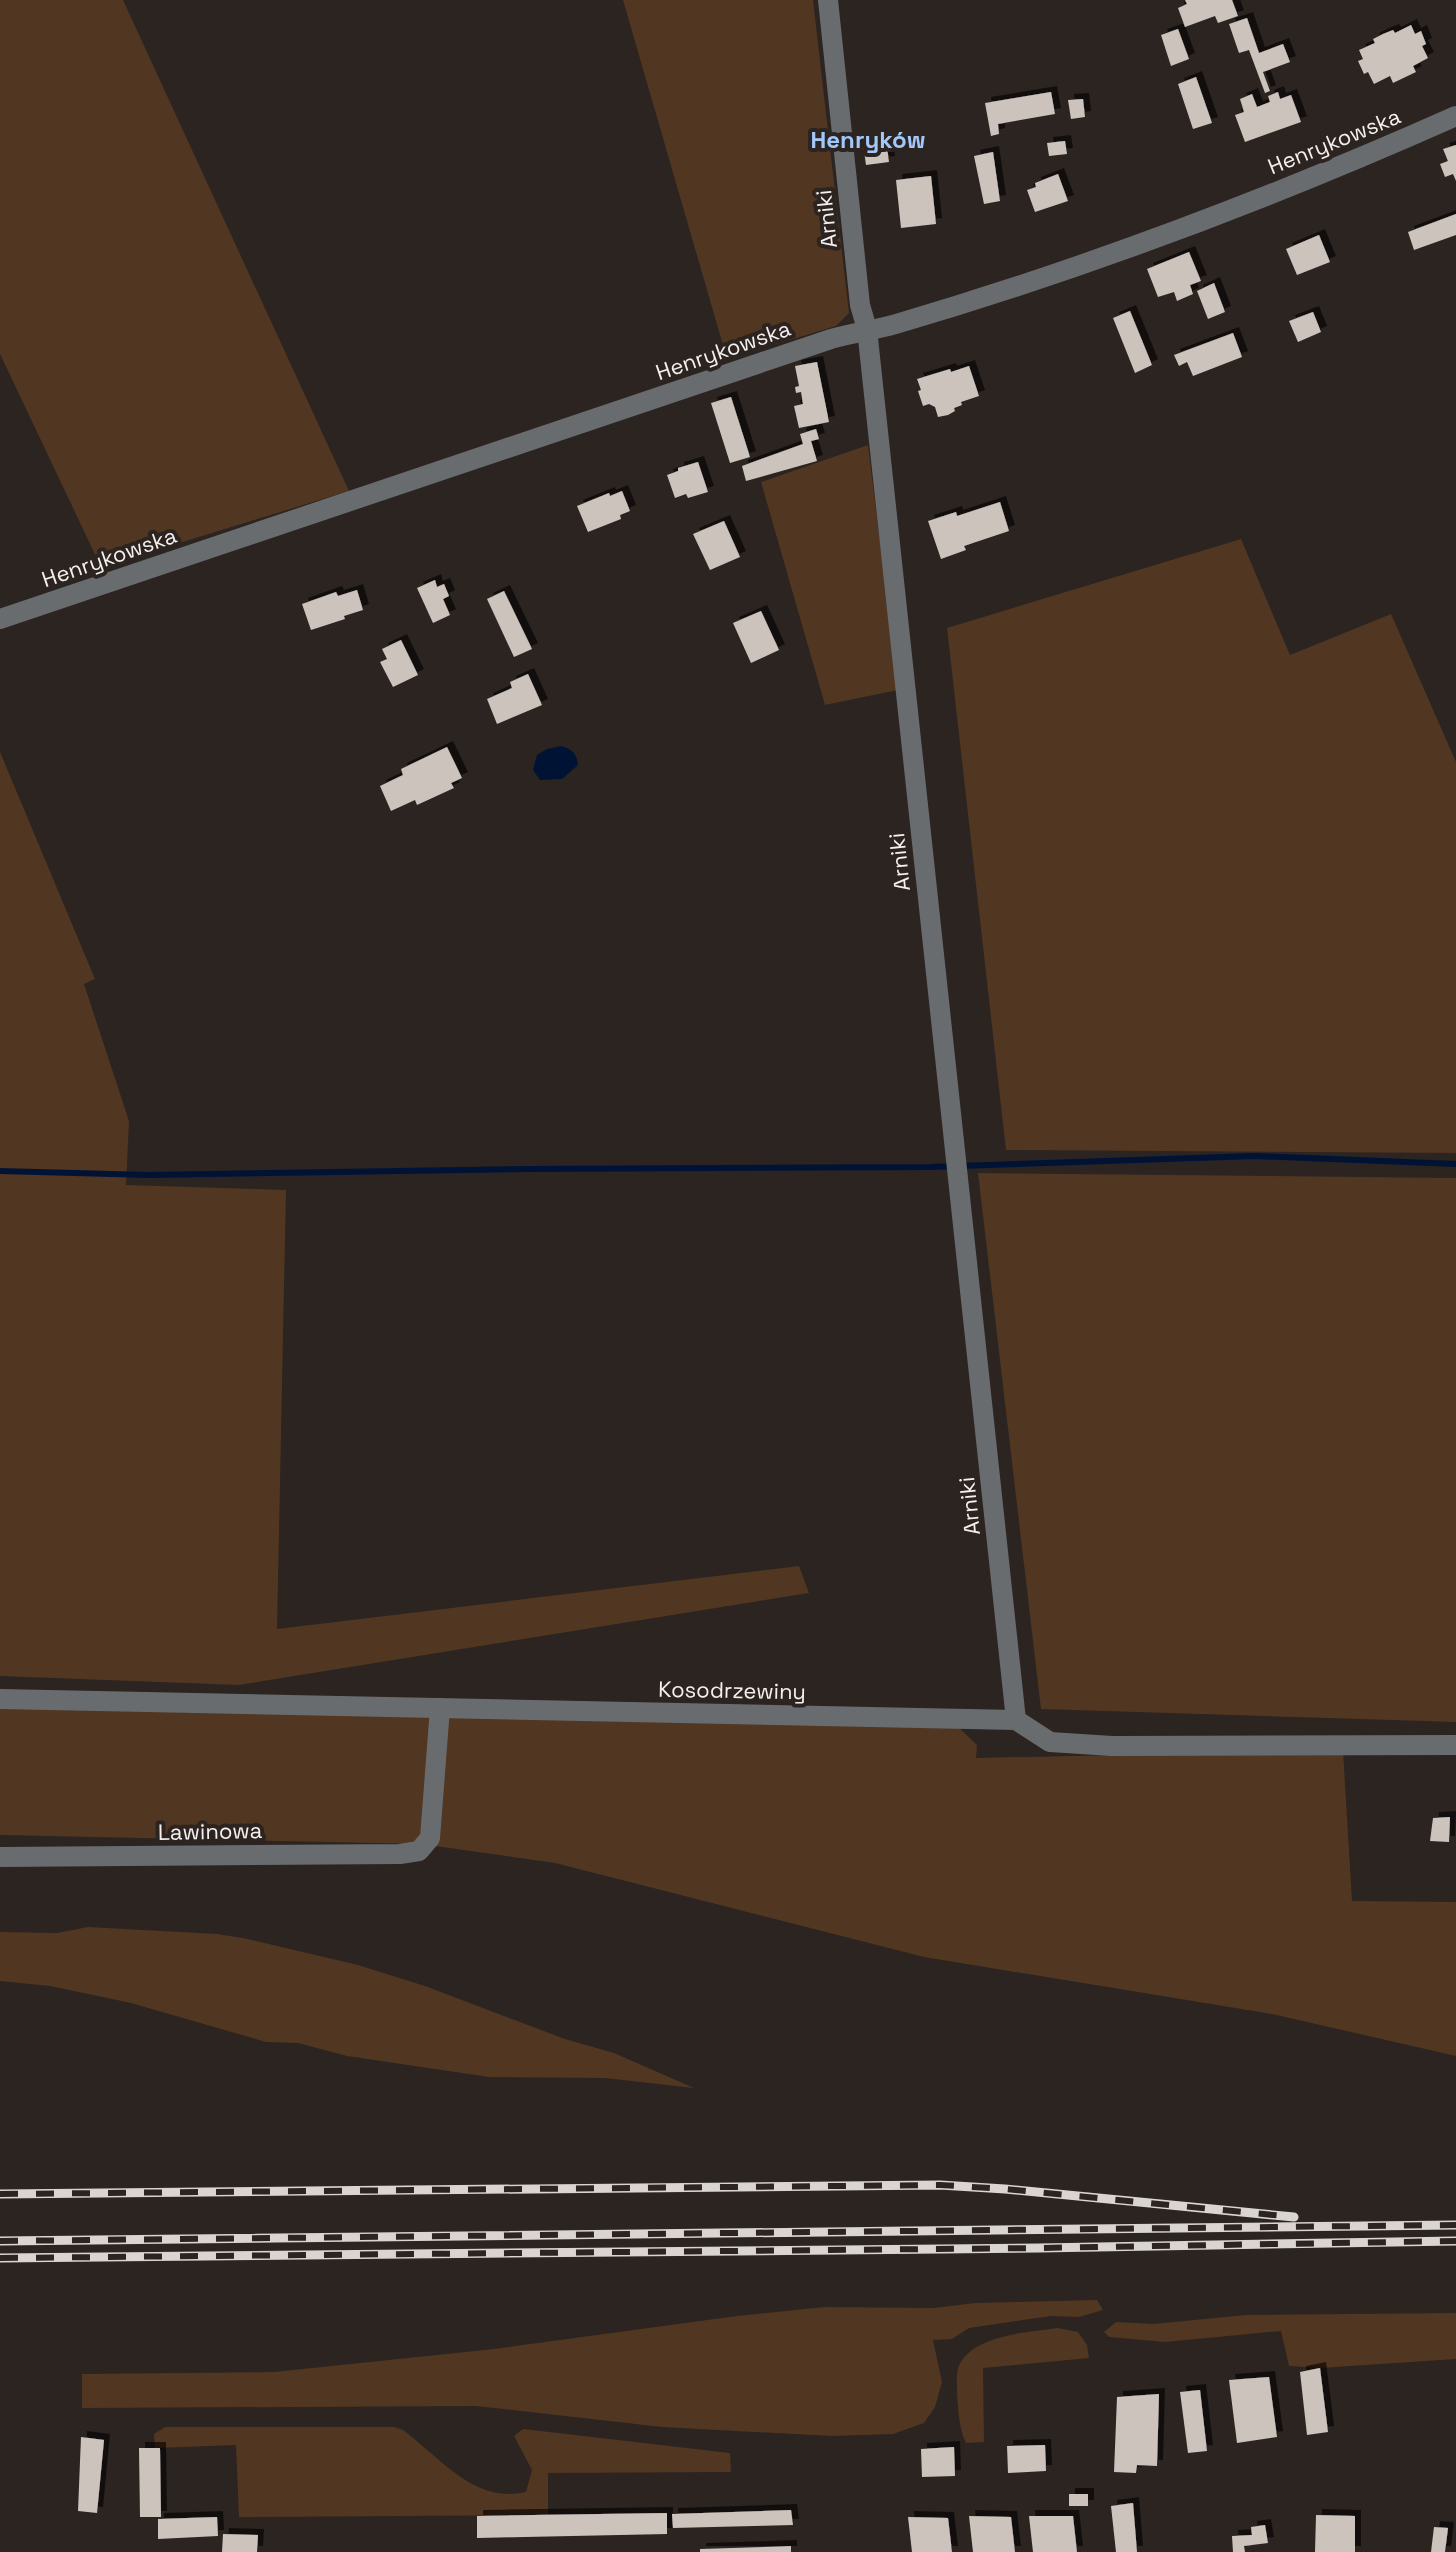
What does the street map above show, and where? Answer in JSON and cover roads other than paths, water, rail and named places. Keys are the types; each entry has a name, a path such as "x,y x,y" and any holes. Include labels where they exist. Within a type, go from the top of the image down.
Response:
{"street":[{"name":"Arniki","path":"828,0 860,305 867,329 1016,1720"},
{"name":"Henrykowska","path":"0,619 831,339 892,325 1135,247 1387,147 1456,116"},
{"name":"Kosodrzewiny","path":"0,1699 1016,1720"},
{"name":"Lawinowa","path":"0,1857 400,1854 419,1851 430,1838 440,1708"},
{"path":"1016,1720 1050,1742 1112,1746 1456,1745"}],"water":[{"path":"561,746 573,752 578,765 562,779 540,780 533,770 537,755"}],"waterway":[{"path":"0,1171 148,1175 930,1167 1255,1156 1456,1164"}],"railway":[{"path":"0,2194 940,2185 1294,2217"},
{"path":"0,2241 1456,2225"},
{"path":"0,2258 1456,2241"}],"district":[{"name":"Henryków","path":"868,140"}]}
